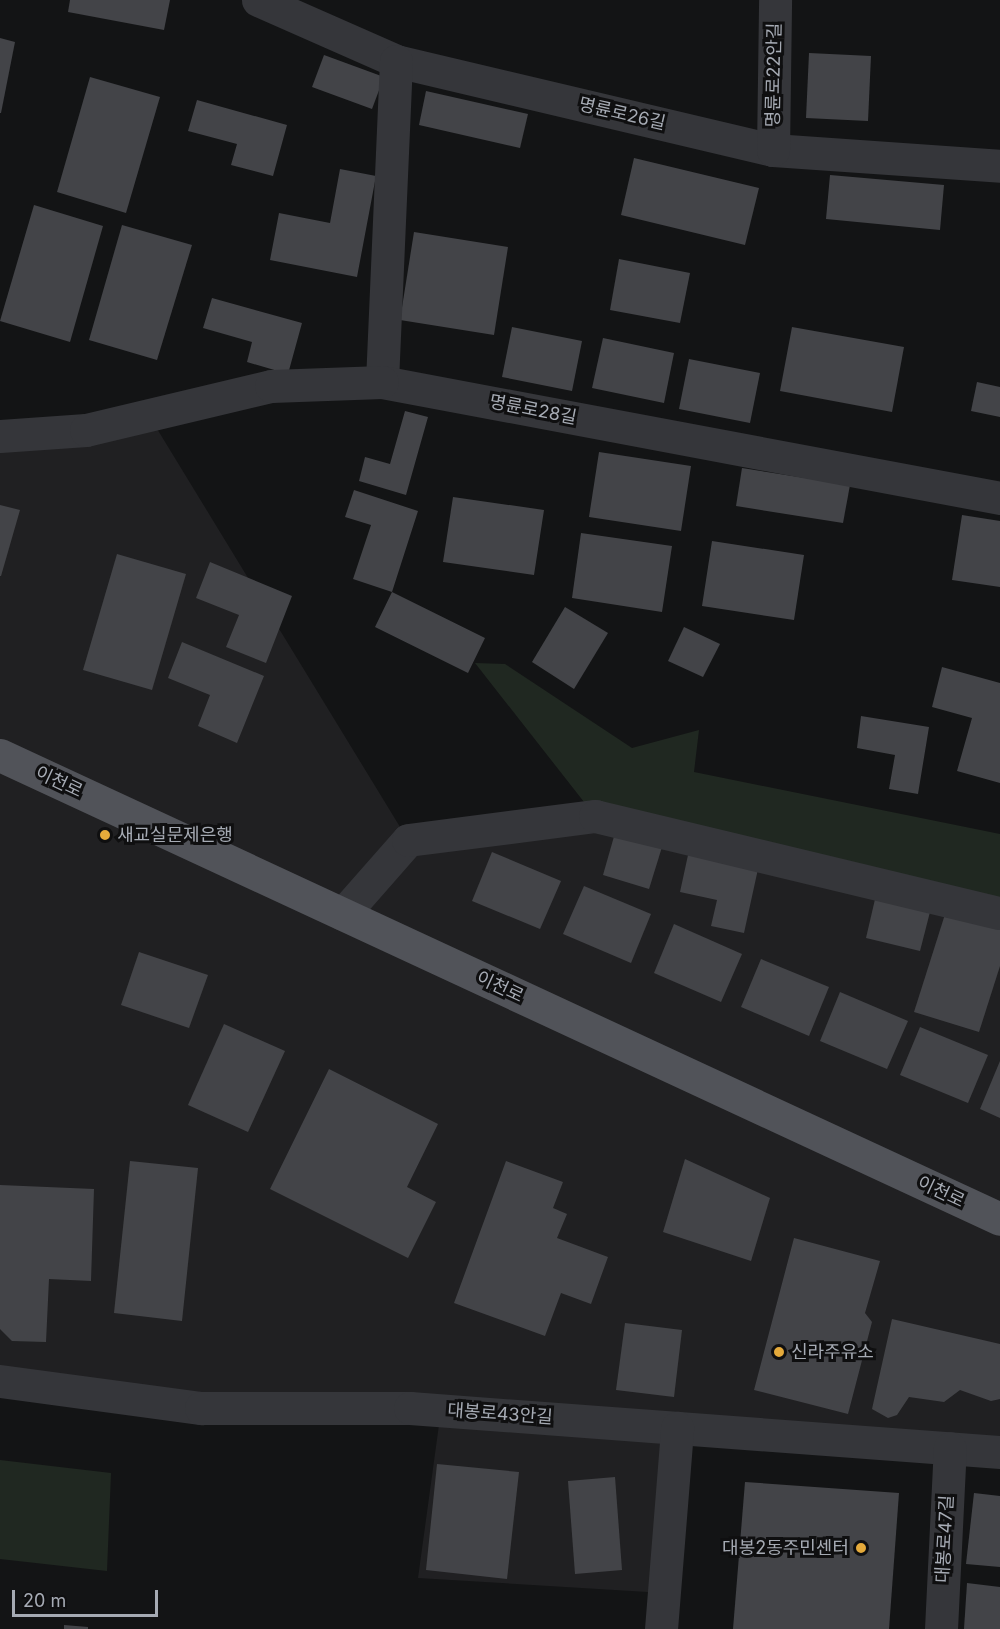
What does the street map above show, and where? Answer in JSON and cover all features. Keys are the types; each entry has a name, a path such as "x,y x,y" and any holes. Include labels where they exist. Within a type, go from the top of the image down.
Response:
{"main road":[{"name":"이천로","path":"0,755 1000,1219"}],"street":[{"name":"명륜로26길","path":"258,0 396,61 773,150 1000,166"},
{"name":"명륜로22안길","path":"773,150 775,0"},
{"path":"382,382 396,61"},
{"name":"명륜로28길","path":"0,436 86,430 272,386 382,382 1000,498"},
{"path":"343,914 408,840 595,816 1000,913"},
{"name":"대봉로43안길","path":"0,1381 201,1408 410,1408 1000,1452"},
{"path":"661,1629 677,1428"},
{"name":"대봉로47길","path":"941,1629 950,1448"}],"shaded area":[{"path":"148,414 408,840 595,816 1000,913 1000,1209 0,753 0,434"},
{"path":"475,663 505,664 632,748 699,730 694,772 1000,834 1000,913 595,816"},
{"path":"0,755 1000,1219 1000,1452 677,1427 664,1593 418,1578 441,1410 0,1377"},
{"path":"0,1460 111,1473 107,1571 0,1559"}],"building":[{"path":"70,0 170,0 164,30 68,12"},
{"path":"0,38 15,42 1,113 0,113"},
{"path":"809,53 871,56 868,121 806,118"},
{"path":"324,55 384,77 372,109 312,87"},
{"path":"90,77 160,97 126,213 57,192"},
{"path":"426,91 528,114 520,148 419,125"},
{"path":"197,100 287,125 273,176 231,165 237,144 188,131"},
{"path":"634,158 759,188 745,245 621,215"},
{"path":"340,169 376,176 357,277 270,260 279,213 330,223"},
{"path":"830,175 944,185 940,230 826,219"},
{"path":"34,205 103,226 70,342 0,321"},
{"path":"122,225 192,245 157,360 89,340"},
{"path":"414,232 508,247 494,335 400,320"},
{"path":"619,259 690,273 680,323 610,310"},
{"path":"212,298 302,323 288,374 247,362 252,342 203,328"},
{"path":"512,327 582,341 572,391 502,377"},
{"path":"792,327 904,347 892,412 780,391"},
{"path":"603,338 674,353 664,403 592,388"},
{"path":"689,359 760,373 750,423 679,409"},
{"path":"977,382 1000,387 1000,417 971,411"},
{"path":"405,411 428,417 406,495 359,481 365,457 390,464"},
{"path":"599,452 691,466 681,531 589,517"},
{"path":"742,468 850,485 843,523 736,506"},
{"path":"354,490 418,511 392,592 353,579 371,525 345,517"},
{"path":"453,497 544,510 534,575 443,562"},
{"path":"0,505 20,510 1,576 0,576"},
{"path":"962,515 1000,521 1000,587 952,580"},
{"path":"581,533 672,546 662,612 572,598"},
{"path":"712,541 804,555 794,620 702,606"},
{"path":"117,554 186,574 152,690 83,670"},
{"path":"210,562 292,596 266,663 226,647 239,615 196,598"},
{"path":"392,592 485,638 468,673 375,627"},
{"path":"565,607 608,633 574,689 532,662"},
{"path":"684,627 720,644 703,677 668,661"},
{"path":"182,642 264,676 237,743 198,726 210,695 168,678"},
{"path":"942,667 1000,683 1000,783 957,771 972,718 932,707"},
{"path":"861,716 929,727 918,794 889,789 895,755 857,748"},
{"path":"615,833 662,847 649,889 603,875"},
{"path":"492,852 561,881 540,929 472,901"},
{"path":"688,855 758,869 744,933 711,926 717,900 680,892"},
{"path":"584,886 651,914 631,963 563,934"},
{"path":"876,895 931,908 920,951 866,938"},
{"path":"947,908 1000,925 1000,966 979,1032 914,1012"},
{"path":"674,924 742,954 721,1002 654,973"},
{"path":"139,952 208,975 189,1028 121,1005"},
{"path":"761,959 829,987 809,1036 741,1007"},
{"path":"840,992 908,1021 887,1069 820,1041"},
{"path":"224,1024 285,1051 248,1132 188,1105"},
{"path":"920,1027 988,1055 968,1103 900,1075"},
{"path":"1000,1061 1000,1118 980,1109"},
{"path":"329,1069 438,1124 407,1187 436,1202 408,1258 270,1189"},
{"path":"685,1159 770,1198 751,1261 663,1232"},
{"path":"130,1161 198,1168 182,1321 114,1313"},
{"path":"506,1161 563,1182 553,1208 567,1214 557,1238 608,1257 591,1304 561,1293 545,1336 454,1303"},
{"path":"0,1185 94,1189 91,1281 49,1279 46,1342 12,1341 0,1329"},
{"path":"794,1238 880,1261 865,1313 872,1322 848,1414 754,1390"},
{"path":"892,1319 1000,1344 1000,1399 991,1401 960,1390 944,1402 909,1397 897,1415 888,1418 872,1409"},
{"path":"625,1323 682,1330 674,1397 616,1390"},
{"path":"437,1464 519,1472 507,1579 426,1570"},
{"path":"615,1477 622,1570 575,1574 568,1481"},
{"path":"745,1482 899,1493 889,1629 733,1629"},
{"path":"974,1493 1000,1496 1000,1567 966,1564"},
{"path":"967,1583 1000,1587 1000,1629 964,1629"},
{"path":"64,1625 88,1627 88,1629 64,1629"}],"place":[{"name":"새교실문제은행","path":"105,835"},
{"name":"신라주유소","path":"779,1352"},
{"name":"대봉2동주민센터","path":"861,1548"}]}
